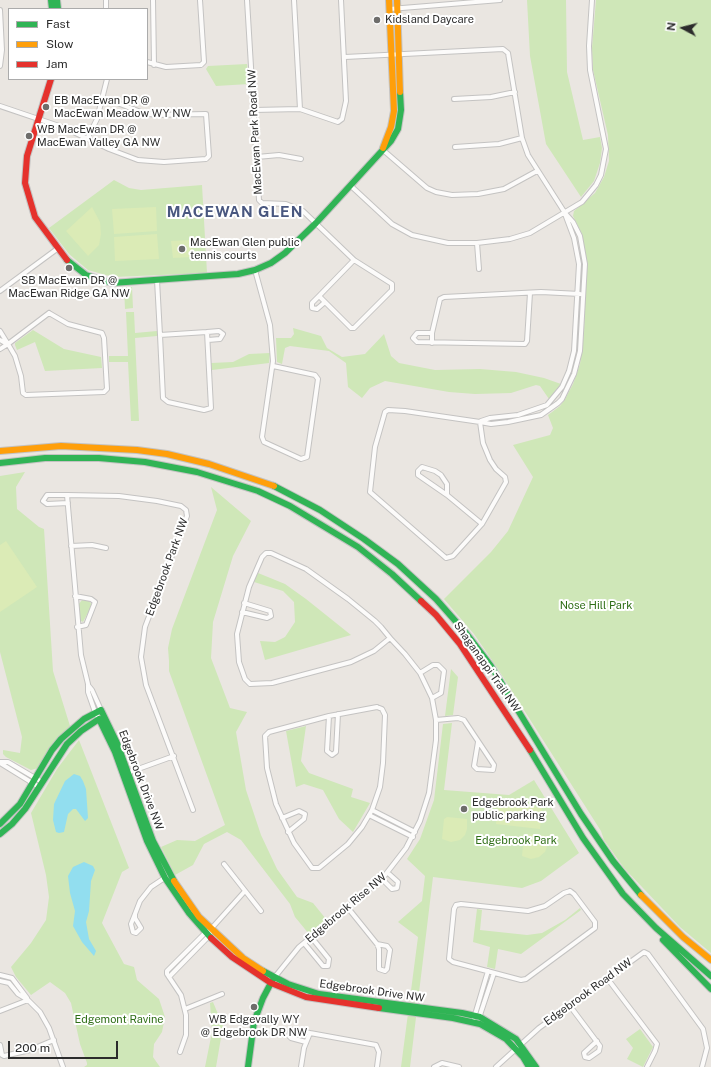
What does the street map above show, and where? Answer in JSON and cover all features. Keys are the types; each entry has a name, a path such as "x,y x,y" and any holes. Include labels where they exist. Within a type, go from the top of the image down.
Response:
{"main road":[{"path":"383,150 391,127 394,111 393,55 389,0"},
{"path":"52,80 26,156 25,184 28,198 36,217 58,249 78,270 102,281 125,283 220,277 255,270 271,263 285,253 316,223 391,141 398,129 401,110 397,0"},
{"name":"Shaganappi Trail NW","path":"2,450 61,446 115,448 167,454 209,464 263,481 294,495 364,539 398,564 436,599 466,633 490,666 581,814 613,861 632,886 683,937 711,960"},
{"name":"Shaganappi Trail NW","path":"0,463 61,458 99,458 145,462 197,472 258,492 290,506 358,547 398,579 436,615 460,644 516,726 586,843 623,894 656,928 711,976"},
{"path":"0,467 23,464 32,460"},
{"path":"0,824 18,807 61,739 79,723 99,715"},
{"path":"0,834 21,814 67,744 99,715"},
{"name":"Edgebrook Drive NW","path":"99,715 126,774 147,841 187,910 208,932 272,980 329,996 476,1018 499,1026 536,1067"},
{"path":"656,928 664,941 711,989"},
{"path":"697,964 711,972"},
{"path":"248,1067 254,1022 272,980"},
{"name":"Edgebrook Drive NW","path":"518,1046 530,1067"}],"street":[{"path":"153,0 154,65"},
{"path":"148,62 166,67 201,65 204,62 200,0"},
{"name":"MacEwan Park Road NW","path":"247,0 259,200 262,203 286,204 295,207 303,211 316,223"},
{"path":"294,0 300,109"},
{"path":"254,110 300,109 338,122 342,120 346,101 345,56 341,0"},
{"path":"390,9 446,2 500,0"},
{"path":"350,186 392,224 412,235 448,243 477,243 510,238 530,233 565,213 589,195 596,185 605,162 606,149 590,70 591,1"},
{"path":"0,10 2,50 0,66"},
{"path":"345,56 503,49 508,53 522,138 528,155 565,213 573,222 584,251 584,294 579,357 574,374 562,399 554,407 540,415 525,419 491,424 480,422 405,410 388,410 385,412 375,447 370,492 446,558 453,556 482,524 506,482 505,477 496,469 490,460 483,443 480,422"},
{"path":"87,139 97,119 104,98 107,80"},
{"path":"454,99 491,97 514,92"},
{"path":"0,106 65,128 122,155 138,160 164,162 206,159 209,156 206,114 155,115 141,112 104,98"},
{"path":"455,147 499,144 522,138"},
{"path":"383,150 426,188 436,192 452,195 478,194 504,189 537,171"},
{"path":"257,157 278,156 301,159"},
{"path":"480,422 523,413 547,405 554,398 569,372 573,356 579,264 578,252 565,213"},
{"path":"316,223 354,260 392,284 392,290 354,328 349,327 319,296"},
{"path":"477,243 478,269"},
{"path":"0,291 58,249"},
{"path":"325,302 318,309 312,308 312,303 354,260"},
{"path":"255,270 270,325 273,366 262,437 264,442 301,459 307,457 318,379 315,375 273,366"},
{"path":"157,280 163,398 168,402 204,410 211,408 207,332"},
{"path":"432,343 432,333 440,299 530,293 584,294"},
{"path":"432,333 417,333 413,338 417,342 432,343 525,344 527,341 530,293"},
{"path":"0,331 8,344 15,356 21,376 23,393 26,395 104,392 107,389 104,338 102,333 68,324 48,314 8,344 0,350"},
{"path":"160,335 218,331 222,334 220,339 208,340"},
{"path":"0,340 8,344"},
{"path":"573,356 579,357"},
{"path":"523,413 525,419"},
{"path":"447,495 447,484 441,475 435,471 422,467 418,471 418,475 447,495 482,524"},
{"path":"68,503 47,504 43,501 47,495 68,495 77,627 81,655 88,684 92,690 99,715"},
{"name":"Edgebrook Park NW","path":"68,495 101,495 144,499 181,506 187,512 145,627 142,649 142,670 146,686 174,756"},
{"path":"71,546 92,544 106,548"},
{"name":"Edgebrook Rise NW","path":"272,980 289,957 382,879 402,856 413,837 429,793 436,740 436,720 432,698 420,673 390,638 360,609 306,569 271,553 266,553 262,557 252,577 237,634 237,654 245,679 252,684 272,683 351,662 374,651 390,638"},
{"path":"75,596 91,599 95,602 86,625 77,627"},
{"path":"242,612 267,618 271,616 270,611 244,603"},
{"path":"420,673 433,665 438,665 444,671 441,693 432,698"},
{"path":"377,707 385,712 382,777 372,810 369,815 348,844 317,869 308,866 288,832 282,818 269,778 265,752 265,736 268,732 328,716 377,707"},
{"path":"328,716 327,752 332,755 336,752 338,714"},
{"path":"436,720 458,718 464,720 494,765 493,770 477,769 474,766 478,742"},
{"path":"126,774 174,756 193,810"},
{"path":"0,763 8,762 40,785"},
{"path":"372,810 415,832"},
{"path":"282,818 299,811 305,814 304,819 288,832"},
{"path":"369,815 413,837"},
{"path":"224,864 261,911"},
{"path":"382,879 391,888 397,888 398,882 388,873"},
{"path":"135,914 144,894 167,876"},
{"path":"169,977 245,891"},
{"path":"570,891 574,894 596,924 594,930 526,979 521,980 494,972 453,962 449,959 448,954 454,908 456,905 528,911 545,906 564,892 570,891"},
{"path":"348,908 377,944 379,949 378,967 381,971 384,971 387,969 390,950 387,946 377,944"},
{"path":"180,1052 186,1035 185,1009 178,990 169,977 167,971 186,951 208,932"},
{"path":"304,943 323,966 328,966 330,959 312,938"},
{"path":"186,951 190,955"},
{"name":"Edgebrook Road NW","path":"496,1067 539,1028 640,953 648,954 703,1029 707,1048 702,1067"},
{"path":"476,1018 488,971"},
{"path":"476,1018 494,972"},
{"path":"0,974 12,978 28,1000 44,1018 54,1040 63,1067"},
{"path":"607,978 657,1044 656,1051 649,1066"},
{"path":"0,980 8,982 18,994 28,1000"},
{"path":"185,1009 222,994"},
{"path":"0,1011 28,1000"},
{"path":"570,1006 596,1041"},
{"path":"306,1042 291,1038 289,1036 290,1032 294,1030 376,1044 379,1052 377,1067"},
{"path":"302,1067 306,1042 310,1033"},
{"path":"0,1045 2,1055 4,1056 30,1050 54,1040"},
{"path":"434,1067 442,1063 459,1067"}],"green space":[{"path":"527,0 566,0 567,72 583,140 600,137 602,148 600,163 594,181 581,197 546,144 530,56"},
{"name":"Nose Hill Park","path":"596,0 711,0 711,953 680,927 624,868 604,840 601,831 494,663 474,634 444,599 491,552 508,531 533,477 513,445 550,435 553,428 548,415 560,406 565,399 573,384 580,364 584,333 586,258 581,232 573,216 574,211 595,193 604,177 609,161 608,135 593,70 592,48"},
{"path":"247,64 249,84 216,86 206,69 208,66"},
{"path":"114,180 129,188 141,190 202,185 207,273 113,277 88,270 69,254 49,228"},
{"path":"92,207 100,222 101,234 99,245 88,256 66,231"},
{"path":"156,207 157,231 114,234 112,209"},
{"path":"157,234 159,259 115,261 114,237"},
{"name":"MacEwan Glen public tennis courts","path":"191,240 192,257 173,258 171,241"},
{"path":"132,287 133,308 125,309 124,288"},
{"path":"126,312 134,312 135,333 157,331 157,336 135,338 139,421 131,421 128,362 109,362 109,356 128,356"},
{"path":"293,328 321,336 327,348 342,357 365,354 384,334 391,356 399,363 435,370 480,369 516,372 544,378 561,384 549,399 540,386 536,385 511,393 475,394 449,392 385,381 370,388 362,398 348,387 346,363 329,351 290,346 285,348 282,364 277,362 276,338 291,338 294,334"},
{"path":"33,330 64,349 101,357 102,368 45,371 35,342 17,350 15,345 15,343"},
{"path":"270,353 269,363 212,370 211,363 233,362 249,354"},
{"path":"25,472 16,487 17,509 39,527 44,529 53,671 70,726 55,741 38,768 31,770 3,754 3,750 20,753 22,737 0,652 0,476"},
{"path":"211,487 251,521 233,556 213,622 211,658 230,708 247,712 236,732 246,790 261,835 277,869 297,897 313,903 326,919 309,934 295,917 290,904 241,840 227,832 204,844 193,865 175,875 161,847 177,840 195,841 225,825 169,671 168,648 172,629 217,510"},
{"path":"6,541 37,587 0,612 0,545"},
{"path":"258,573 285,584 351,635 265,660 260,641 275,642 285,637 295,622 294,602 283,591 254,582"},
{"path":"82,600 89,601 92,605 83,622 79,620 78,605"},
{"path":"451,669 458,677 453,715 445,716"},
{"name":"Edgebrook Park","path":"452,723 444,790 509,795 534,780 579,853 541,881 522,888 433,877 410,1067 401,1067 418,937 398,922 422,901 425,876 407,859 420,839 434,800 443,724"},
{"path":"306,726 301,761 309,773 353,789 351,797 370,803 353,832 339,819 323,790 304,784 296,787 286,731"},
{"name":"Edgemont Ravine","path":"79,740 129,868 122,872 102,923 124,964 134,967 137,980 159,999 165,1017 162,1032 154,1044 153,1057 160,1067 84,1067 87,1063 80,1044 71,1003 65,993 50,982 31,995 16,977 11,967 31,943 46,920 49,897 46,875 31,813 57,769"},
{"path":"498,803 542,808 540,829 496,824"},
{"path":"447,817 467,819 467,829 465,835 460,840 451,842 442,839 444,819"},
{"path":"526,834 546,836 547,846 545,852 539,857 531,859 522,856 524,836"},
{"path":"580,908 581,910 521,954 498,949 495,969 487,967 490,947 473,942 477,909 482,910 480,930 527,935 542,933 565,920"},
{"path":"213,1002 223,1026 216,1067 205,1067 212,1032 210,1003"},
{"path":"640,1029 653,1047 643,1067 627,1059 633,1048 626,1039"}],"water":[{"path":"74,774 80,776 86,789 88,818 85,821 76,809 73,809 68,814 64,832 59,833 56,832 53,820 54,804 65,781"},
{"path":"84,862 93,866 95,870 91,881 89,911 86,922 89,939 96,951 94,956 82,942 73,926 75,911 70,893 68,876 73,867"}],"traffic: fast":[{"path":"51,0 52,8"},
{"path":"57,0 58,8"},
{"path":"67,260 86,275 112,283 238,274 255,270 271,263 285,253 316,223 391,141 398,129 401,110 400,92"},
{"path":"0,463 45,458 99,458 145,462 197,472 258,491 290,506 358,547 392,574 421,601"},
{"path":"274,486 320,510 364,539 398,564 436,599 466,633 491,666 581,814 613,861 641,895"},
{"path":"0,824 20,804 52,750 61,739 84,719 101,710 117,743 153,841 174,881"},
{"path":"0,834 12,824 25,809 67,744 81,731 99,719 115,752 147,841 165,878 189,913 211,938"},
{"path":"530,750 583,838 623,894 656,928 711,976"},
{"path":"663,940 711,989"},
{"path":"263,971 288,984 319,994 462,1013 480,1017 516,1039 536,1067"},
{"path":"248,1067 254,1022 263,998 272,981"},
{"path":"379,1008 453,1018 480,1024 506,1039 523,1057 529,1067"}],"traffic: slow":[{"path":"383,148 391,127 394,111 389,0"},
{"path":"397,0 400,92"},
{"path":"0,451 61,446 137,450 167,454 209,464 274,486"},
{"path":"174,881 199,917 243,958 263,971"},
{"path":"641,895 683,937 711,960"}],"traffic: jam":[{"path":"51,80 27,156 25,183 35,217 67,260"},
{"path":"421,601 436,615 460,644 530,750"},
{"path":"211,938 232,957 271,983 306,997 379,1008"}],"place":[{"name":"Kidsland Daycare","path":"377,20"},
{"name":"EB MacEwan DR @ MacEwan Meadow WY NW","path":"46,107"},
{"name":"WB MacEwan DR @ MacEwan Valley GA NW","path":"29,136"},
{"name":"MacEwan Glen public tennis courts","path":"182,249"},
{"name":"SB MacEwan DR @ MacEwan Ridge GA NW","path":"69,268"},
{"name":"Edgebrook Park public parking","path":"464,809"},
{"name":"WB Edgevally WY @ Edgebrook DR NW","path":"254,1007"}],"district":[{"name":"MACEWAN GLEN","path":"235,212"}]}
